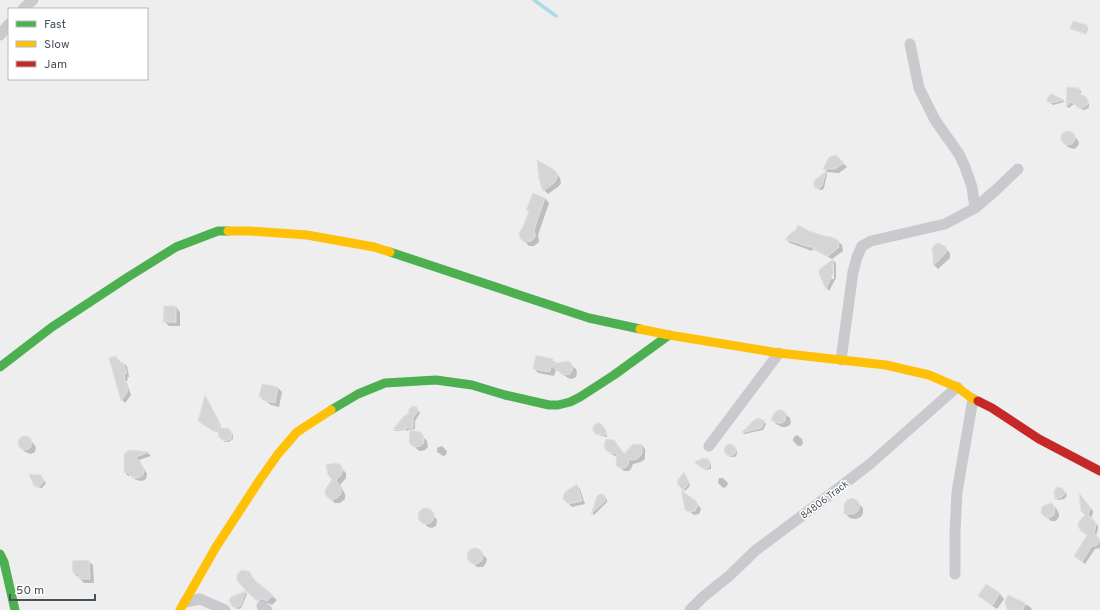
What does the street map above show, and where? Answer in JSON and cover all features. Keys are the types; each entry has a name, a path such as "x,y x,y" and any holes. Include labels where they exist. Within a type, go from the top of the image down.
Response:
{"street":[{"path":"24,8 34,0"},
{"path":"0,35 8,25"},
{"path":"910,44 919,88 936,120 966,166 972,187 975,208"},
{"path":"841,360 853,272 862,246 871,241 945,224 975,208 1018,169"},
{"path":"0,367 52,327 176,246 218,231 248,231 307,236 374,247 589,318 669,335 779,353 886,365 929,375 957,387 973,399 992,408 1040,439 1100,471"},
{"path":"182,606 216,547 278,454 297,432 358,394 385,383 436,380 472,385 505,395 549,405 558,405 570,402 580,397 614,375 669,335"},
{"path":"709,446 779,353"},
{"name":"84806 Track","path":"690,610 756,550 870,464 957,387"},
{"path":"956,574 955,532 957,492 973,399"},
{"path":"0,554 4,562 15,610"},
{"path":"182,606 200,598 225,610"}],"building":[{"path":"1073,21 1087,25 1085,33 1070,29"},
{"path":"1067,87 1079,88 1079,94 1085,96 1088,100 1088,104 1080,109 1071,102 1066,107"},
{"path":"1051,94 1064,100 1050,103 1047,101 1047,98"},
{"path":"1068,131 1073,133 1075,138 1073,143 1068,145 1063,143 1061,138 1063,133"},
{"path":"836,155 844,163 835,169 823,169 829,157"},
{"path":"537,160 557,173 557,178 554,183 543,191 539,179"},
{"path":"826,171 822,186 819,189 814,187 814,181"},
{"path":"533,193 545,198 534,230 535,237 531,241 524,242 520,238 519,233 529,211 526,210"},
{"path":"798,225 809,231 838,240 839,247 828,256 809,246 785,239 792,232 794,232"},
{"path":"938,243 945,246 946,253 933,266 932,249 934,245"},
{"path":"833,259 833,274 826,289 819,271"},
{"path":"164,306 176,306 176,322 163,322"},
{"path":"536,355 553,359 552,364 568,361 572,364 573,368 570,374 565,375 551,366 550,372 533,369"},
{"path":"116,356 118,363 123,362 127,373 124,374 124,377 128,391 121,401 109,358"},
{"path":"262,384 278,387 275,403 265,401 266,398 259,397"},
{"path":"205,395 219,421 219,428 228,428 231,431 231,439 227,441 222,440 219,437 218,431 210,429 198,421"},
{"path":"413,406 417,407 418,411 413,418 413,428 393,430 403,417 408,414 409,409"},
{"path":"778,410 782,410 786,413 785,421 782,423 777,423 771,420 774,413"},
{"path":"759,418 765,421 761,428 741,433 754,420"},
{"path":"600,423 604,427 606,435 595,434 593,431 593,426"},
{"path":"410,430 420,432 423,435 424,443 420,446 412,446 409,442"},
{"path":"25,436 30,438 32,443 30,448 25,450 20,448 18,443 20,438"},
{"path":"606,439 614,440 624,454 634,443 633,445 642,444 642,454 637,459 629,460 628,465 625,468 619,468 616,465 617,454 608,452 605,449 604,445"},
{"path":"728,444 732,444 736,450 732,456 728,456 724,452 724,448"},
{"path":"130,450 149,452 136,457 144,470 143,475 138,478 133,478 127,472 124,473 124,455"},
{"path":"703,458 708,459 710,462 709,467 706,469 694,462"},
{"path":"334,463 341,465 343,470 341,475 336,480 341,489 341,494 332,500 327,497 325,493 325,490 332,479 328,475 326,465"},
{"path":"684,472 689,482 683,490 678,485 677,481"},
{"path":"29,474 41,475 44,481 40,486 34,486"},
{"path":"577,484 582,501 568,504 563,499 564,494"},
{"path":"1056,487 1062,488 1065,494 1062,497 1055,499 1054,492"},
{"path":"681,490 696,501 698,505 695,511 689,512 685,510"},
{"path":"1079,493 1090,507 1088,515 1095,522 1096,526 1094,532 1100,541 1096,546 1092,546 1082,562 1074,556 1087,535 1081,531 1078,524 1085,515 1081,511"},
{"path":"600,494 605,496 606,500 591,514 597,496"},
{"path":"851,498 857,500 860,505 858,511 854,514 844,514 844,504"},
{"path":"1052,503 1055,509 1054,515 1049,518 1045,517 1041,513 1042,507"},
{"path":"426,508 432,510 434,516 432,522 426,524 420,522 418,516 420,510"},
{"path":"475,548 482,553 483,556 478,563 475,564 468,559 467,556 472,549"},
{"path":"89,560 90,579 79,579 78,573 73,573 72,561"},
{"path":"242,570 250,572 253,579 273,595 267,601 263,599 257,601 238,582 237,575"},
{"path":"986,584 1000,593 993,605 978,596"},
{"path":"246,591 240,606 235,608 232,606 229,601 231,597"},
{"path":"1008,595 1025,603 1023,610 1007,610 1005,601"}],"waterway":[{"path":"534,0 556,16"}],"traffic: fast":[{"path":"0,367 52,327 176,247 218,231 228,231"},
{"path":"390,252 589,318 640,329"},
{"path":"331,410 358,394 385,383 436,380 472,385 505,395 549,405 558,405 570,402 580,397 614,375 669,335"},
{"path":"0,554 4,562 15,610"}],"traffic: slow":[{"path":"228,231 307,235 374,247 390,252"},
{"path":"640,329 779,353 886,365 929,375 957,387 978,401"},
{"path":"180,610 216,547 278,454 297,432 331,410"}],"traffic: jam":[{"path":"978,401 992,408 1039,439 1100,471"}]}
